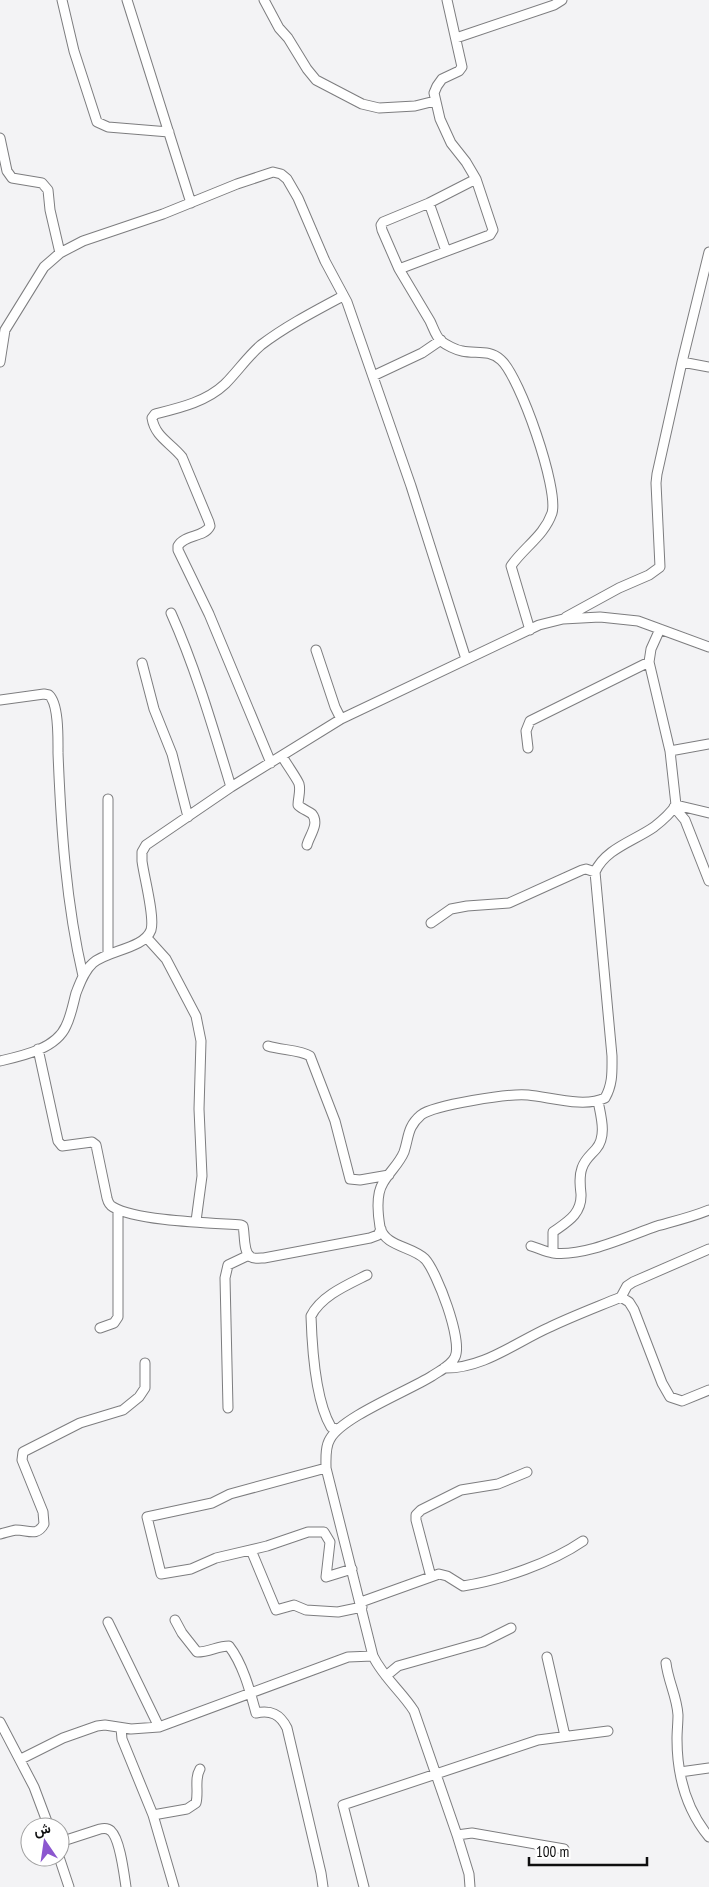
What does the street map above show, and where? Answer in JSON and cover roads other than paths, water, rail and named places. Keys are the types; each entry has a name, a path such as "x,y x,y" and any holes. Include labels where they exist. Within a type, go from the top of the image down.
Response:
{"street":[{"path":"62,0 74,51 97,122 108,127 169,132"},
{"path":"127,0 191,203"},
{"path":"264,0 279,28 288,38 316,80 362,104 379,108 415,106 436,101"},
{"path":"399,268 490,235 492,230 476,179 451,143 440,118 434,93 442,79 459,71 462,67 447,0"},
{"path":"456,38 554,5 562,0"},
{"path":"0,138 7,170 12,178 25,182 42,183 48,190 50,210 60,253"},
{"path":"0,362 5,330 44,268 60,253 83,241 273,172 281,174 287,179 298,198 347,302 411,486 466,659"},
{"path":"476,179 429,203 383,222 381,225 399,268 440,340 462,351 493,354 502,361 510,371 528,409 551,487 554,505 551,516 539,537 519,554 510,566 530,630"},
{"path":"429,203 446,250"},
{"path":"0,1061 38,1049 52,1042 63,1031 83,976 94,962 108,954 139,943 146,938 151,928 151,916 142,861 142,852 146,845 231,787 341,719 530,630 563,619 619,588 649,575 660,567 656,483 682,362 709,252"},
{"path":"271,763 208,614 178,550 178,546 183,540 206,532 210,526 209,522 182,457 158,435 152,418 156,414 184,407 206,397 223,386 260,346 298,321 343,296"},
{"path":"0,320 11,320"},
{"path":"373,376 422,353 440,340"},
{"path":"682,362 709,367"},
{"path":"171,613 204,699 231,787"},
{"path":"563,619 600,617 638,621 709,647"},
{"path":"660,629 651,649 649,662 670,751 675,806 687,825 709,881"},
{"path":"316,650 335,708 341,719"},
{"path":"528,748 526,731 530,721 649,662"},
{"path":"142,664 154,709 172,754 188,817"},
{"path":"0,700 44,694 49,695 54,701 65,868 74,934 83,976"},
{"path":"670,751 709,744"},
{"path":"282,756 289,770 298,780 300,791 298,805 311,813 315,820 314,832 307,846"},
{"path":"108,799 108,954"},
{"path":"675,806 709,813"},
{"path":"38,1049 58,1141 62,1146 87,1142 94,1143 109,1204 118,1210 141,1216 243,1226 246,1247 249,1255 252,1257 264,1258 378,1235 380,1229 379,1195 382,1183 401,1158 408,1130 422,1114 439,1108 506,1095 525,1094 587,1103 605,1098 611,1088 612,1074 595,872 598,864 606,856 653,828 668,816 675,806"},
{"path":"431,922 451,909 508,903 582,870 586,869 595,872"},
{"path":"146,938 166,959 196,1016 201,1041 199,1109 202,1176 196,1221"},
{"path":"268,1046 281,1050 302,1052 310,1056 335,1122 350,1179 360,1180 389,1175"},
{"path":"553,1253 553,1232 572,1220 577,1211 580,1204 579,1184 582,1168 588,1156 596,1149 603,1134 598,1101"},
{"path":"100,1328 114,1323 118,1317 118,1210"},
{"path":"531,1246 553,1253 576,1252 602,1246 709,1210"},
{"path":"380,1229 388,1240 416,1253 424,1259 433,1272 454,1325 457,1341 455,1357 444,1368 427,1380 349,1420 336,1429 329,1440 326,1468 362,1605 373,1656 380,1669 405,1697 414,1711 457,1835 469,1874 470,1887"},
{"path":"444,1368 472,1365 549,1328 621,1297 627,1286 633,1282 709,1249"},
{"path":"228,1408 225,1278 228,1265 249,1255"},
{"path":"336,1429 330,1427 324,1414 317,1379 310,1316 314,1309 339,1289 367,1275"},
{"path":"621,1297 629,1302 634,1310 662,1383 670,1396 682,1400 709,1390"},
{"path":"0,1534 15,1530 34,1533 39,1531 44,1524 43,1512 22,1460 23,1452 80,1423 117,1412 131,1405 146,1388 145,1363"},
{"path":"326,1468 230,1494 212,1503 147,1517 161,1574 191,1569 216,1558 251,1550 308,1532 324,1532 330,1542 326,1577 352,1569"},
{"path":"431,1576 416,1515 421,1510 461,1490 498,1484 527,1472"},
{"path":"251,1550 276,1610 294,1605 306,1610 338,1612 362,1605 440,1574 463,1586 478,1584 546,1562 565,1554 583,1541"},
{"path":"175,1620 182,1633 197,1652 207,1652 229,1646 234,1653 251,1693 256,1713 267,1711 282,1718 287,1728 322,1872 323,1887"},
{"path":"108,1622 159,1727"},
{"path":"386,1676 398,1666 483,1642 511,1628"},
{"path":"21,1759 85,1729 105,1725 144,1729 159,1727 348,1657 373,1656"},
{"path":"547,1657 565,1736"},
{"path":"666,1662 678,1716 677,1740 680,1772 688,1802 694,1815 709,1837"},
{"path":"0,1722 21,1759 45,1817"},
{"path":"121,1728 124,1745 153,1815 174,1887"},
{"path":"364,1887 343,1804 538,1740 608,1731"},
{"path":"680,1772 709,1768"},
{"path":"153,1815 187,1809 196,1803 197,1776 200,1769"},
{"path":"70,1839 100,1829 106,1828 110,1830 117,1843 126,1887"},
{"path":"457,1835 464,1833 484,1834 564,1850"},
{"path":"62,1867 69,1887"}]}
